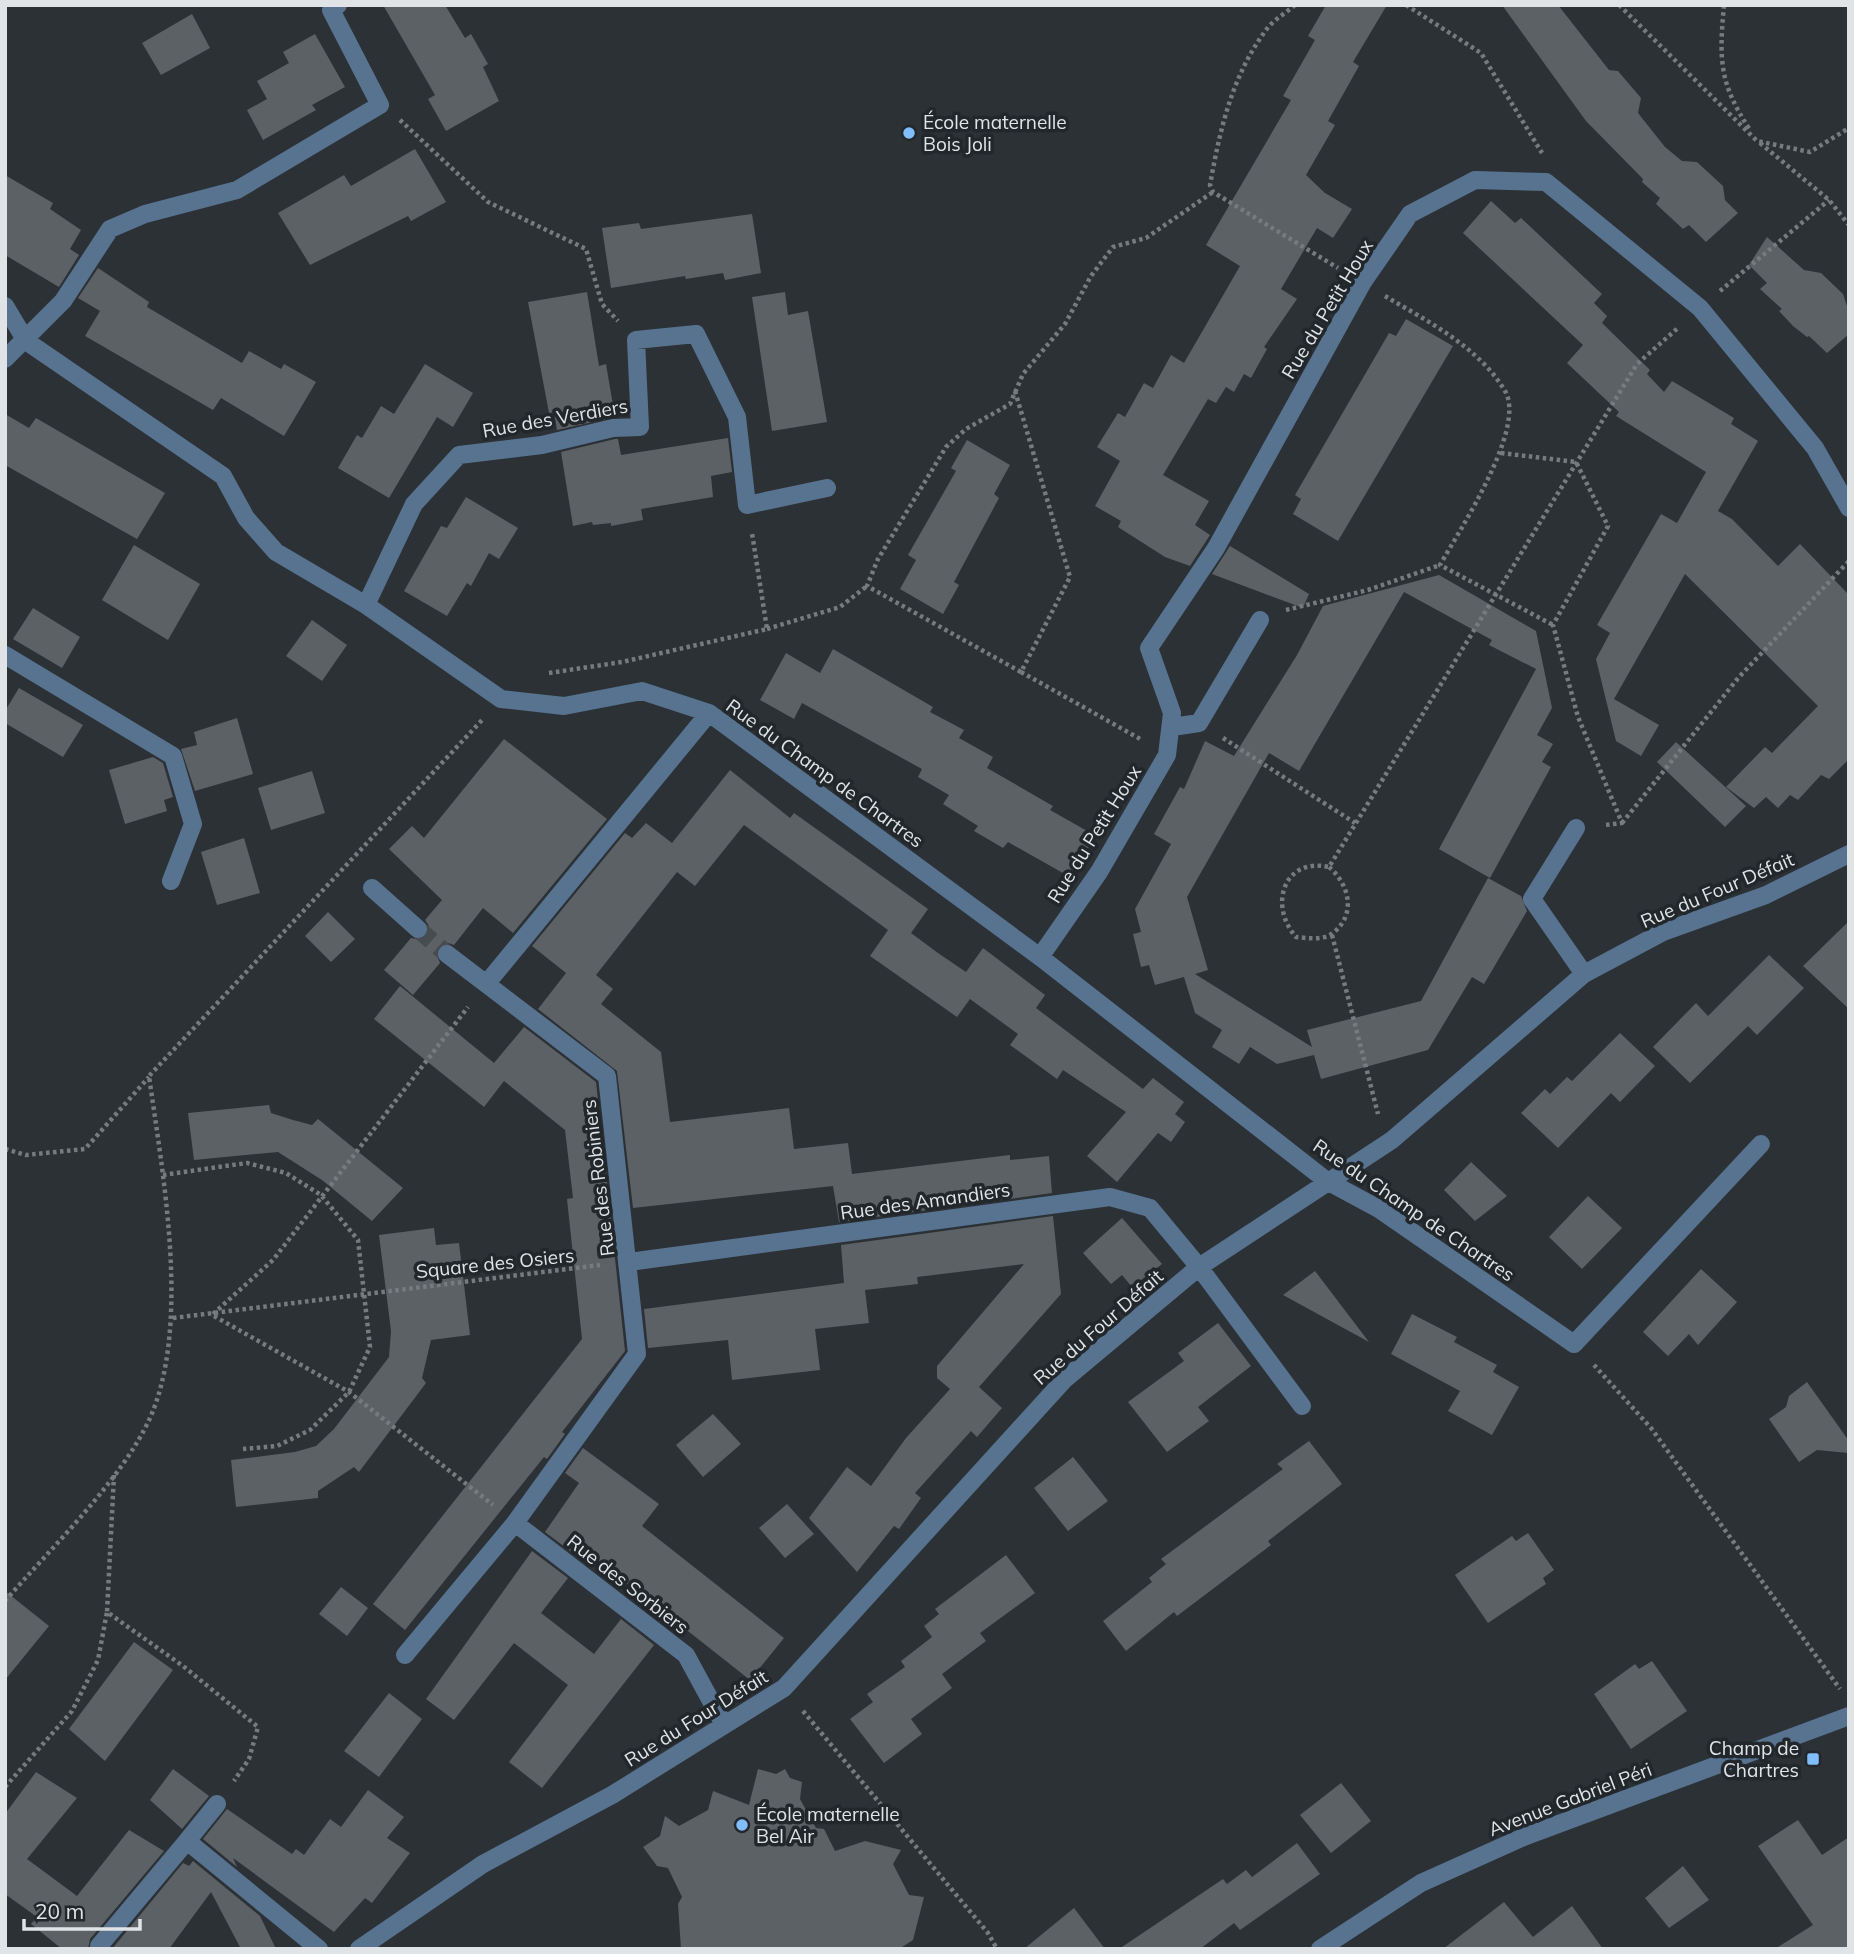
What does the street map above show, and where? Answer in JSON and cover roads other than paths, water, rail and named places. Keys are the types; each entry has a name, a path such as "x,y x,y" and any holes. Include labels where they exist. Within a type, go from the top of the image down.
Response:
{"street":[{"path":"5,359 63,302 110,229 145,214 237,190 380,105 331,10 338,5"},
{"name":"Rue du Petit Houx","path":"1040,957 1099,873 1167,755 1172,713 1149,649 1216,548 1363,282 1410,214 1475,180 1546,182 1700,308 1815,448 1849,509"},
{"name":"Rue du Champ de Chartres","path":"5,306 26,341 223,476 246,518 276,552 366,605 501,699 564,706 642,691 709,713 1040,957 1327,1181 1379,1209 1574,1344 1761,1144"},
{"name":"Rue des Verdiers","path":"366,605 414,505 459,455 542,445 613,428 640,426 636,340 696,334 737,417 747,505 827,488"},
{"path":"1172,727 1199,723 1260,620"},
{"path":"5,655 173,756 193,824 171,881"},
{"path":"487,983 709,713"},
{"path":"1576,828 1532,899 1584,974"},
{"name":"Rue du Four Défait","path":"359,1949 483,1864 612,1795 784,1688 1065,1379 1199,1268 1385,1144 1584,974 1663,932 1766,895 1849,854"},
{"path":"372,888 418,929"},
{"name":"Rue des Robiniers","path":"405,1656 515,1523 637,1354 607,1076 447,954"},
{"name":"Rue des Amandiers","path":"629,1262 1110,1197 1150,1208 1199,1268 1302,1406"},
{"name":"Rue des Sorbiers","path":"515,1523 686,1655 724,1725"},
{"name":"Avenue Gabriel Péri","path":"1321,1949 1421,1883 1526,1836 1849,1716"},
{"path":"99,1946 217,1804"},
{"path":"187,1841 319,1949"}],"tunnel":[{"path":"418,929 447,954"}],"place":[{"name":"École maternelle Bois Joli","path":"909,133"},
{"name":"Champ de Chartres","path":"1813,1759"},
{"name":"École maternelle Bel Air","path":"742,1825"}]}
